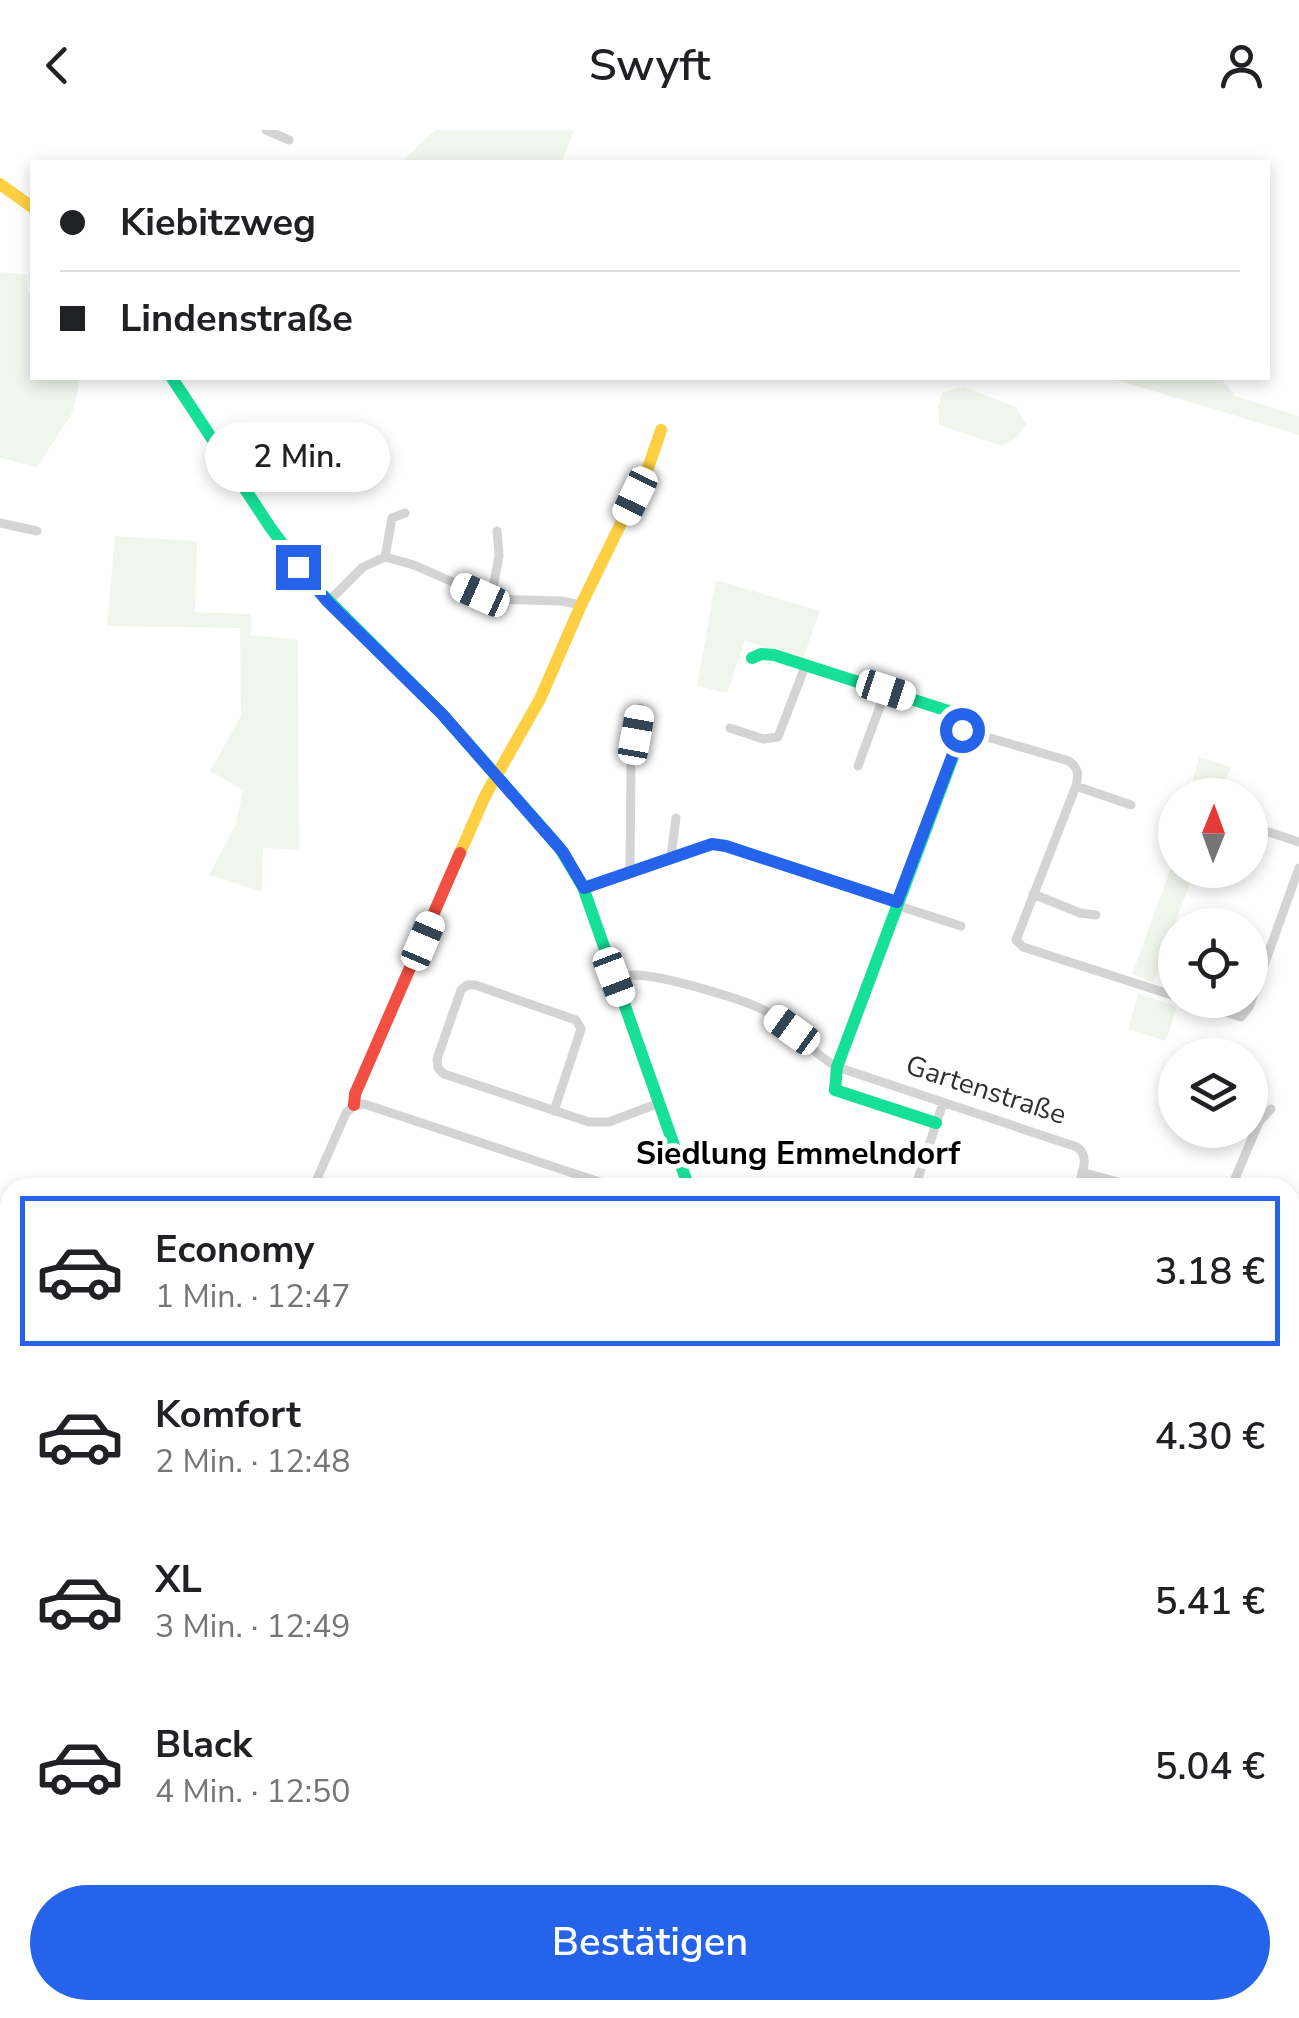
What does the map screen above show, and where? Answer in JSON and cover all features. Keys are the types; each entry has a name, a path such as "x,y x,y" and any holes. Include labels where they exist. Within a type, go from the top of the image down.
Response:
{"street":[{"path":"266,130 289,140"},
{"path":"0,184 30,206"},
{"path":"173,380 298,567 328,602 442,714 563,852 584,888 685,1178"},
{"path":"354,1106 355,1094 496,775 540,699 648,468 661,430"},
{"path":"385,556 392,518 404,513"},
{"path":"0,523 37,531"},
{"path":"491,599 498,531"},
{"path":"328,602 363,567 385,556 491,599 581,605"},
{"path":"752,658 774,655 886,690 1077,767 1076,786 1016,940 1022,946 1158,990"},
{"path":"730,728 763,739 778,737 806,664"},
{"path":"858,766 886,690"},
{"path":"630,870 631,762 640,708"},
{"path":"837,1067 963,723"},
{"path":"1076,786 1131,805"},
{"path":"671,857 676,818"},
{"path":"1268,832 1299,842"},
{"path":"584,888 712,844 961,926"},
{"path":"1268,943 1299,868"},
{"path":"1033,894 1096,915"},
{"name":"Gartenstraße","path":"614,977 653,977 760,1008 837,1067 1078,1147 1086,1159 1082,1172"},
{"path":"554,1111 580,1024 503,994 467,985 461,990 437,1060 444,1074 554,1111 598,1123 659,1103"},
{"name":"Gartenstraße","path":"837,1067 835,1090 936,1124"},
{"path":"919,1178 943,1103"},
{"path":"317,1178 346,1112 364,1104 588,1178"},
{"path":"1235,1178 1259,1122 1271,1109"},
{"path":"1080,1178 1082,1172 1103,1178"}],"shaded area":[{"path":"435,130 574,130 563,160 403,160"},
{"path":"0,272 27,275 30,380 80,380 73,412 37,467 0,458"},
{"path":"1117,380 1223,380 1235,396 1299,416 1299,435"},
{"path":"964,387 1016,407 1026,424 1017,437 1002,446 939,425 938,405 943,392"},
{"path":"115,536 197,541 195,612 251,614 251,635 298,640 299,850 263,848 262,892 209,875 236,824 243,790 210,771 241,716 240,628 107,626"},
{"path":"716,580 820,611 803,659 745,641 727,693 697,686"},
{"path":"1199,757 1231,767 1227,778 1193,778"},
{"path":"1164,888 1188,888 1181,908 1158,908 1158,970 1153,983 1132,974"},
{"path":"1138,994 1158,1000 1158,1018 1173,1018 1167,1038 1128,1029"}],"traffic: fast":[{"path":"173,380 270,527 314,586 442,714 559,847 583,887 685,1178"},
{"path":"752,658 774,655 964,716 963,730 837,1067 835,1090 936,1123"}],"traffic: slow":[{"path":"0,184 30,206"},
{"path":"460,853 485,796 540,699 648,468 661,430"}],"traffic: jam":[{"path":"354,1105 355,1094 460,853"}],"district":[{"name":"Siedlung Emmelndorf","path":"798,1153"}],"route":[{"path":"298,567 328,602 442,714 563,852 584,888 712,844 897,902 962,730"}]}
